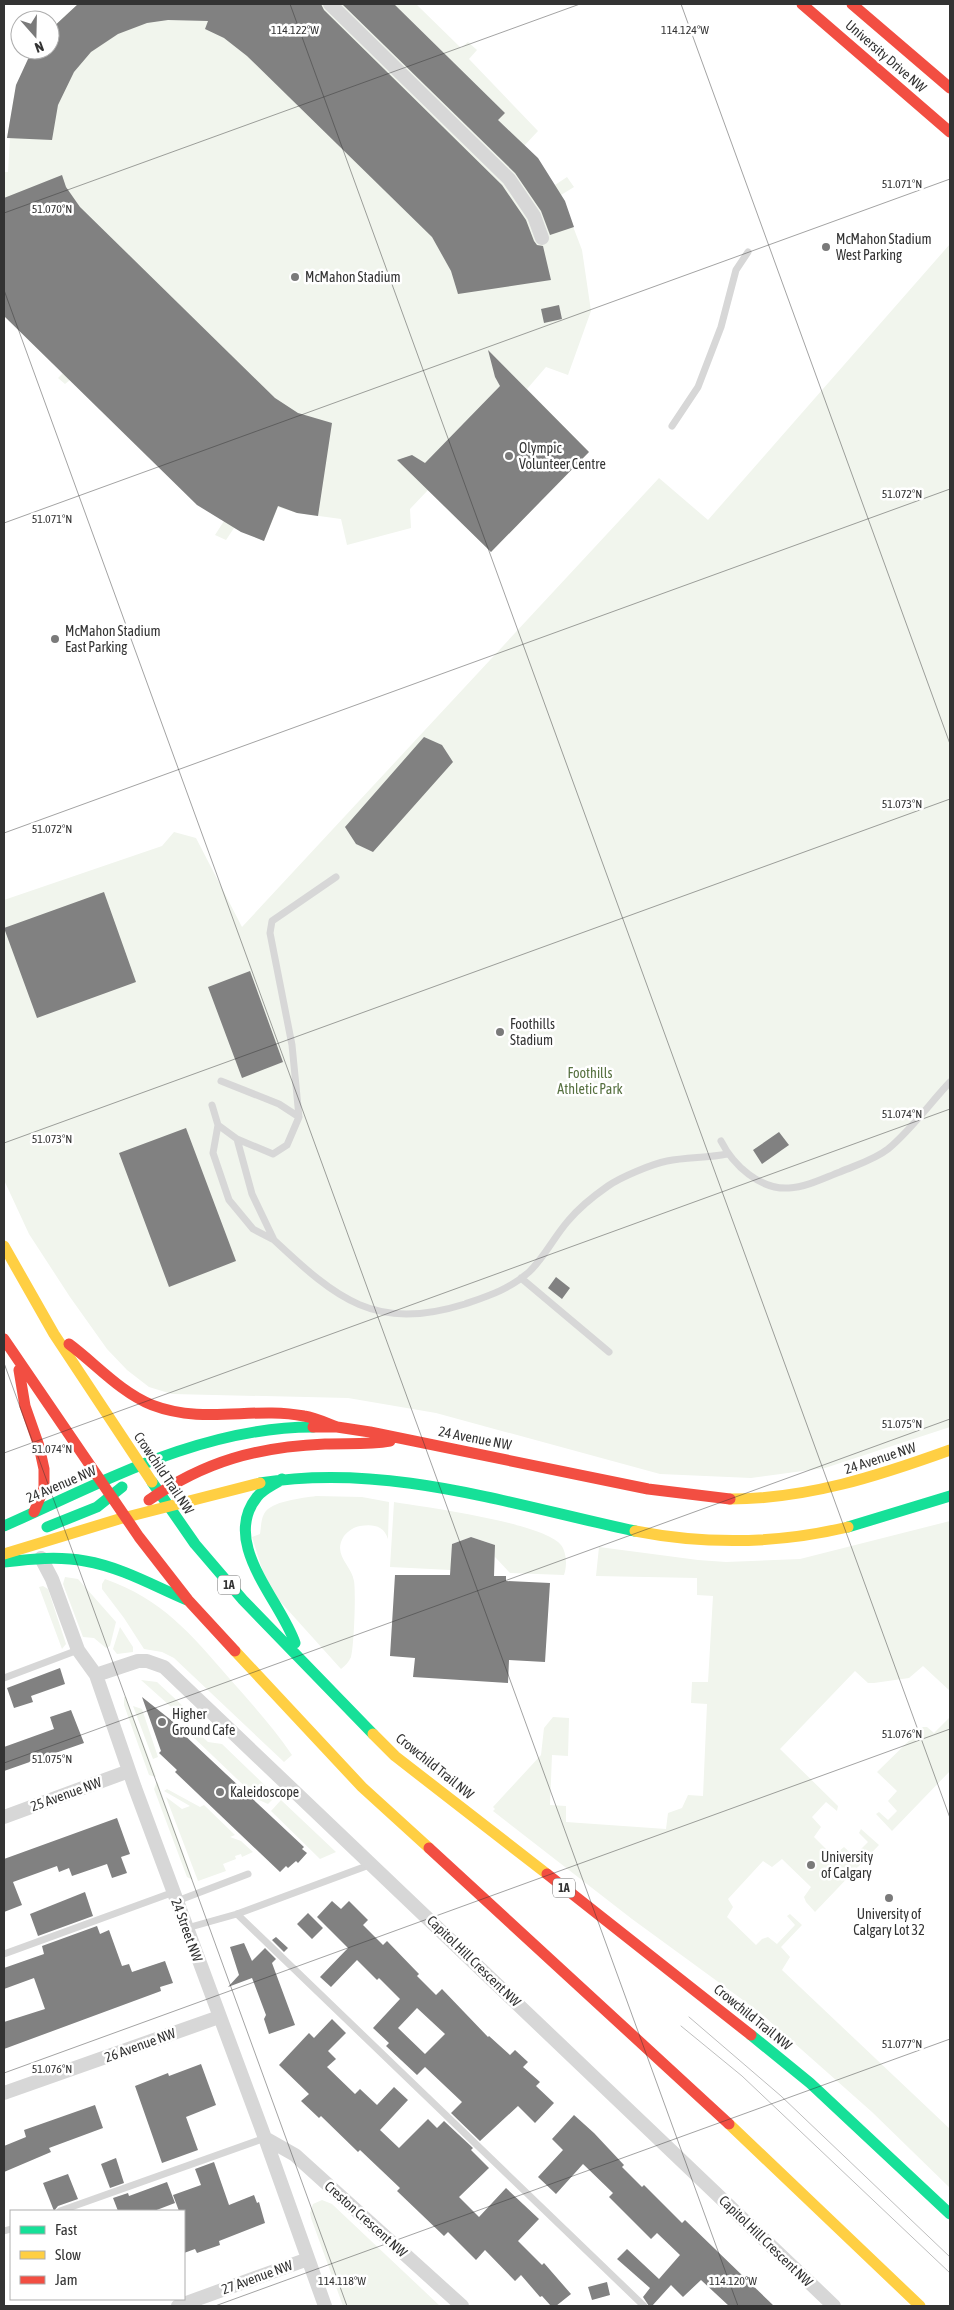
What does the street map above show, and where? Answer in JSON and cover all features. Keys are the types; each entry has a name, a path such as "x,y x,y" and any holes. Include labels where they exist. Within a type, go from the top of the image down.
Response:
{"main road":[{"name":"University Drive NW","path":"802,4 950,132"},
{"name":"University Drive NW","path":"852,4 950,88"},
{"name":"Crowchild Trail NW","path":"4,1246 54,1334 141,1465 195,1544 243,1600 396,1756 724,2013 810,2083 950,2214"},
{"path":"54,1334 84,1355 132,1394 152,1405 176,1412 197,1414 303,1415 337,1427"},
{"path":"4,1339 17,1362 125,1517 188,1600 362,1787 676,2074 920,2306"},
{"path":"17,1362 25,1406 39,1446 44,1469 44,1488 34,1512"},
{"name":"24 Avenue NW","path":"4,1526 141,1465 199,1443 280,1427 337,1427 399,1438 662,1493 732,1499 779,1497 824,1490 891,1471 950,1450"},
{"path":"125,1517 185,1475 222,1460 260,1450 332,1444 372,1445 399,1438"},
{"path":"38,1530 101,1506 112,1498 141,1465"},
{"path":"4,1554 169,1505 236,1487 282,1479 351,1477 396,1482 488,1498 670,1537 717,1542 764,1541 812,1536 859,1526 950,1496"},
{"path":"282,1479 258,1496 246,1524 246,1538 252,1567 292,1630 299,1656"},
{"path":"4,1543 21,1537"},
{"path":"4,1562 41,1558 70,1559 102,1564 188,1600"}],"street":[{"path":"330,4 510,179 534,216 542,238"},
{"name":"24 Street NW","path":"41,1558 52,1579 78,1650 96,1675 129,1771 325,2306"},
{"name":"Capitol Hill Crescent NW","path":"96,1675 138,1661 147,1661 164,1667 834,2306"},
{"name":"25 Avenue NW","path":"4,1816 129,1771"},
{"name":"26 Avenue NW","path":"4,2093 219,2017"},
{"name":"Creston Crescent NW","path":"265,2138 295,2155 462,2306"},
{"name":"27 Avenue NW","path":"182,2306 308,2259"}],"lane":[{"path":"672,426 698,387 721,327 736,270 748,252"},
{"path":"218,1125 237,1139 273,1154 287,1144 299,1117 292,1045 270,933 272,921 336,876"},
{"path":"220,1081 279,1104 299,1117"},
{"path":"721,1141 728,1154 758,1180 775,1187 790,1188 809,1184 874,1158 888,1148 950,1082"},
{"path":"212,1105 218,1125 213,1154 229,1200 253,1228 274,1240 325,1285 357,1305 382,1313 405,1315 438,1312 498,1293 530,1271 569,1219 609,1186 667,1161 707,1158 728,1154"},
{"path":"237,1139 252,1194 274,1240"},
{"path":"521,1278 609,1352"},
{"path":"4,1678 78,1650"},
{"path":"187,1928 236,1914 372,1864"},
{"path":"4,1954 248,1874"},
{"path":"236,1914 644,2306"},
{"path":"63,2210 265,2138"}],"green space":[{"name":"McMahon Stadium","path":"78,4 416,4 461,48 468,42 477,50 469,59 538,131 524,146 555,185 567,177 574,187 561,195 582,250 591,311 568,375 546,367 527,389 589,452 491,552 428,490 410,509 411,528 347,545 341,519 297,513 278,507 264,541 234,528 226,540 215,535 224,521 70,380 65,384 58,378 63,373 4,316 4,172 8,172 10,138 7,138 16,85 30,60 60,60 60,21"},
{"name":"Foothills Athletic Park","path":"950,244 950,1427 825,1468 751,1478 660,1474 436,1413 348,1398 172,1394 149,1387 127,1370 107,1349 70,1297 29,1234 4,1180 4,900 162,846 174,832 196,838 242,927 659,478 708,520"},
{"path":"316,1496 362,1497 389,1502 388,1539 381,1528 364,1525 349,1531 341,1543 341,1554 354,1581 355,1596 351,1657 341,1669 268,1588 252,1537 260,1534 263,1516 273,1506 287,1501"},
{"path":"394,1502 483,1517 509,1523 550,1537 561,1545 564,1552 566,1568 564,1575 510,1573 495,1557 495,1545 471,1537 452,1544 451,1570 390,1567"},
{"path":"950,1521 950,1691 923,1666 909,1678 874,1683 868,1683 855,1671 780,1749 838,1806 837,1811 826,1802 812,1817 821,1827 814,1837 833,1856 844,1847 854,1856 868,1842 859,1833 861,1829 879,1845 815,1912 804,1897 811,1887 782,1859 772,1867 763,1861 728,1899 733,1907 727,1917 756,1945 762,1939 768,1937 777,1944 795,1925 787,1916 790,1914 802,1925 781,1947 790,1957 782,1970 950,2129 950,2188 872,2112 758,2011 632,1919 493,1811 495,1809 493,1807 541,1755 544,1728 553,1717 569,1718 568,1756 552,1755 550,1805 566,1806 566,1822 666,1829 668,1813 682,1808 688,1795 703,1796 707,1704 691,1703 692,1682 708,1682 713,1596 697,1595 697,1578 596,1576 599,1547 726,1562 800,1559"},
{"path":"65,1577 78,1579 116,1622 110,1646 106,1648 94,1638 83,1637 63,1584"},
{"path":"105,1579 143,1597 188,1633 262,1715 292,1755 284,1762 174,1658 162,1652 144,1649 102,1589"},
{"path":"43,1586 48,1589 66,1644 62,1649 39,1587"},
{"path":"120,1627 133,1647 133,1652 117,1654 113,1649"},
{"path":"141,1680 157,1682 185,1708 188,1722"},
{"path":"124,1697 126,1697 156,1777 149,1775 124,1705"},
{"path":"133,1706 142,1709 158,1757 153,1759"},
{"path":"950,1717 950,1771 892,1831 876,1814 879,1812 888,1820 897,1811 888,1801 897,1791 877,1772 923,1727 927,1727 934,1733"},
{"path":"194,1729 208,1742 222,1744 276,1796 268,1804 259,1800 190,1734"},
{"path":"157,1781 193,1880 187,1877 154,1789"},
{"path":"167,1789 200,1807 204,1805 235,1835 230,1837 241,1841 253,1852 242,1857 241,1854 235,1856 236,1859 223,1864 226,1871 198,1881 166,1797 182,1809 190,1806 164,1791"},
{"path":"281,1800 336,1852 320,1859 271,1811"},
{"path":"322,2200 332,2204 440,2306 343,2306 310,2213 313,2204"}],"building":[{"path":"78,4 321,4 324,10 502,185 526,220 534,241 537,245 543,246 551,280 458,294 451,271 432,237 247,56 224,38 205,29 208,21 168,20 147,23 118,34 91,52 74,72 58,105 52,140 7,138 16,85 28,60 60,60 60,21"},
{"path":"342,4 394,4 505,113 498,120 538,158 565,201 574,227 550,235 541,211 515,173"},
{"path":"62,175 66,187 80,207 275,398 298,413 332,423 318,516 297,513 278,506 264,541 241,532 197,505 4,316 4,198"},
{"path":"559,305 562,319 544,323 541,309"},
{"name":"Olympic Volunteer Centre","path":"488,350 589,452 491,552 397,460 412,455 425,463 500,386 495,377"},
{"path":"424,737 442,745 453,762 373,852 356,844 345,827"},
{"path":"104,892 136,982 37,1018 4,928"},
{"path":"250,971 283,1062 242,1078 208,987"},
{"path":"186,1128 236,1261 169,1287 119,1153"},
{"path":"779,1132 789,1145 762,1164 753,1150"},
{"path":"556,1277 570,1288 562,1299 548,1288"},
{"path":"471,1537 495,1545 494,1576 506,1576 506,1581 550,1583 545,1662 509,1660 508,1683 413,1677 415,1658 390,1656 395,1575 450,1575 452,1544"},
{"path":"60,1668 65,1684 31,1696 33,1702 14,1708 7,1688"},
{"name":"Kaleidoscope","path":"142,1697 181,1728 179,1730 304,1847 302,1849 307,1853 298,1863 296,1861 288,1868 286,1866 280,1872 175,1772 177,1770 159,1753 161,1751"},
{"path":"71,1710 84,1743 4,1771 4,1747 54,1729 50,1717"},
{"path":"117,1818 130,1854 121,1857 127,1873 112,1878 107,1864 72,1876 69,1868 59,1872 57,1866 13,1882 22,1905 4,1912 4,1859"},
{"path":"85,1892 93,1916 38,1936 30,1914"},
{"path":"332,1901 341,1909 349,1901 368,1920 363,1925 383,1945 387,1941 419,1974 417,1976 436,1995 442,1989 488,2037 510,2055 515,2050 528,2062 523,2067 540,2082 536,2086 554,2103 535,2123 518,2106 480,2141 451,2113 462,2102 425,2067 417,2075 386,2046 389,2043 373,2028 400,1999 357,1960 331,1987 320,1977 348,1948 317,1917","holes":["417,2008 445,2034 425,2054 398,2028"]},
{"path":"308,1913 323,1928 312,1939 297,1924"},
{"path":"97,1926 100,1934 109,1930 122,1966 129,1964 132,1972 165,1961 173,1983 160,1987 161,1991 4,2049 4,2022 45,2009 34,1978 4,1989 4,1968 44,1954 42,1946"},
{"path":"276,1937 288,1948 284,1952 272,1940"},
{"path":"244,1943 252,1961 265,1948 276,1959 272,1963 295,2025 269,2034 264,2019 266,2015 252,1978 228,1987 239,1975 230,1947"},
{"path":"332,2019 346,2033 328,2051 336,2059 327,2067 355,2094 360,2089 377,2105 394,2087 408,2100 380,2130 399,2148 428,2119 437,2128 444,2121 473,2148 471,2150 489,2168 459,2197 479,2217 506,2188 539,2219 518,2241 542,2265 544,2263 571,2294 556,2306 551,2306 542,2296 540,2297 521,2275 515,2281 485,2250 476,2260 448,2232 444,2236 397,2191 400,2188 360,2150 358,2152 321,2116 319,2118 301,2101 309,2094 279,2065 309,2033 314,2038"},
{"path":"201,2064 216,2105 186,2117 198,2150 162,2163 135,2086 168,2073 169,2076"},
{"path":"95,2105 103,2128 49,2148 51,2152 4,2172 4,2146 26,2137 24,2130"},
{"path":"574,2115 594,2133 624,2165 622,2167 642,2187 644,2185 682,2223 685,2220 774,2306 729,2306 701,2280 683,2297 671,2285 652,2306 649,2306 643,2297 650,2288 617,2259 627,2249 659,2279 680,2255 657,2233 651,2239 609,2197 613,2193 583,2164 556,2194 538,2177 563,2150 552,2139"},
{"path":"116,2158 124,2183 110,2188 101,2164"},
{"path":"214,2162 229,2205 254,2195 257,2203 259,2202 265,2223 219,2241 220,2245 197,2253 195,2249 185,2253 185,2210 179,2210 173,2195 201,2185 195,2169"},
{"path":"68,2174 78,2199 58,2206 54,2210 43,2183"},
{"path":"167,2182 175,2203 157,2210 118,2210 113,2198 128,2193 129,2196"},
{"path":"607,2282 610,2295 592,2300 588,2287"}],"tram line":[{"path":"689,2017 781,2096 950,2257"},
{"path":"681,2026 742,2076 950,2273"}],"traffic: fast":[{"path":"4,1526 116,1475 193,1447 232,1436 272,1429 313,1427"},
{"path":"260,1483 308,1478 355,1478 402,1482 449,1489 635,1531"},
{"path":"282,1479 259,1494 247,1515 245,1533 249,1552 257,1572 295,1643"},
{"path":"152,1482 195,1544 243,1600 373,1734"},
{"path":"47,1527 97,1507 122,1487"},
{"path":"848,1527 950,1496"},
{"path":"4,1562 55,1558 85,1561 124,1572 187,1600"},
{"path":"751,2035 810,2083 950,2214"}],"traffic: slow":[{"path":"4,1246 54,1334 152,1482"},
{"path":"730,1499 787,1495 842,1484 896,1469 950,1450"},
{"path":"4,1554 119,1519 260,1483"},
{"path":"635,1531 689,1539 742,1541 795,1537 848,1527"},
{"path":"235,1651 362,1787 429,1848"},
{"path":"373,1734 395,1756 547,1874"},
{"path":"729,2124 920,2306"}],"traffic: jam":[{"path":"802,4 950,132"},
{"path":"852,4 950,88"},
{"path":"4,1339 139,1537 188,1600 235,1651"},
{"path":"69,1344 129,1393 152,1405 171,1411 210,1415 285,1413 317,1419 337,1427"},
{"path":"19,1370 25,1406 39,1446 44,1469 44,1488 34,1512"},
{"path":"313,1427 337,1427 370,1432 648,1489 730,1499"},
{"path":"149,1500 191,1475 232,1458 300,1446 390,1441"},
{"path":"429,1848 729,2124"},
{"path":"547,1874 751,2035"}],"place":[{"name":"McMahon Stadium West Parking","path":"826,247"},
{"name":"McMahon Stadium","path":"295,277"},
{"name":"Olympic Volunteer Centre","path":"509,456"},
{"name":"McMahon Stadium East Parking","path":"55,639"},
{"name":"Foothills Stadium","path":"500,1032"},
{"name":"Higher Ground Cafe","path":"162,1722"},
{"name":"Kaleidoscope","path":"220,1792"},
{"name":"University of Calgary","path":"811,1865"},
{"name":"University of Calgary Lot 32","path":"889,1898"}]}
